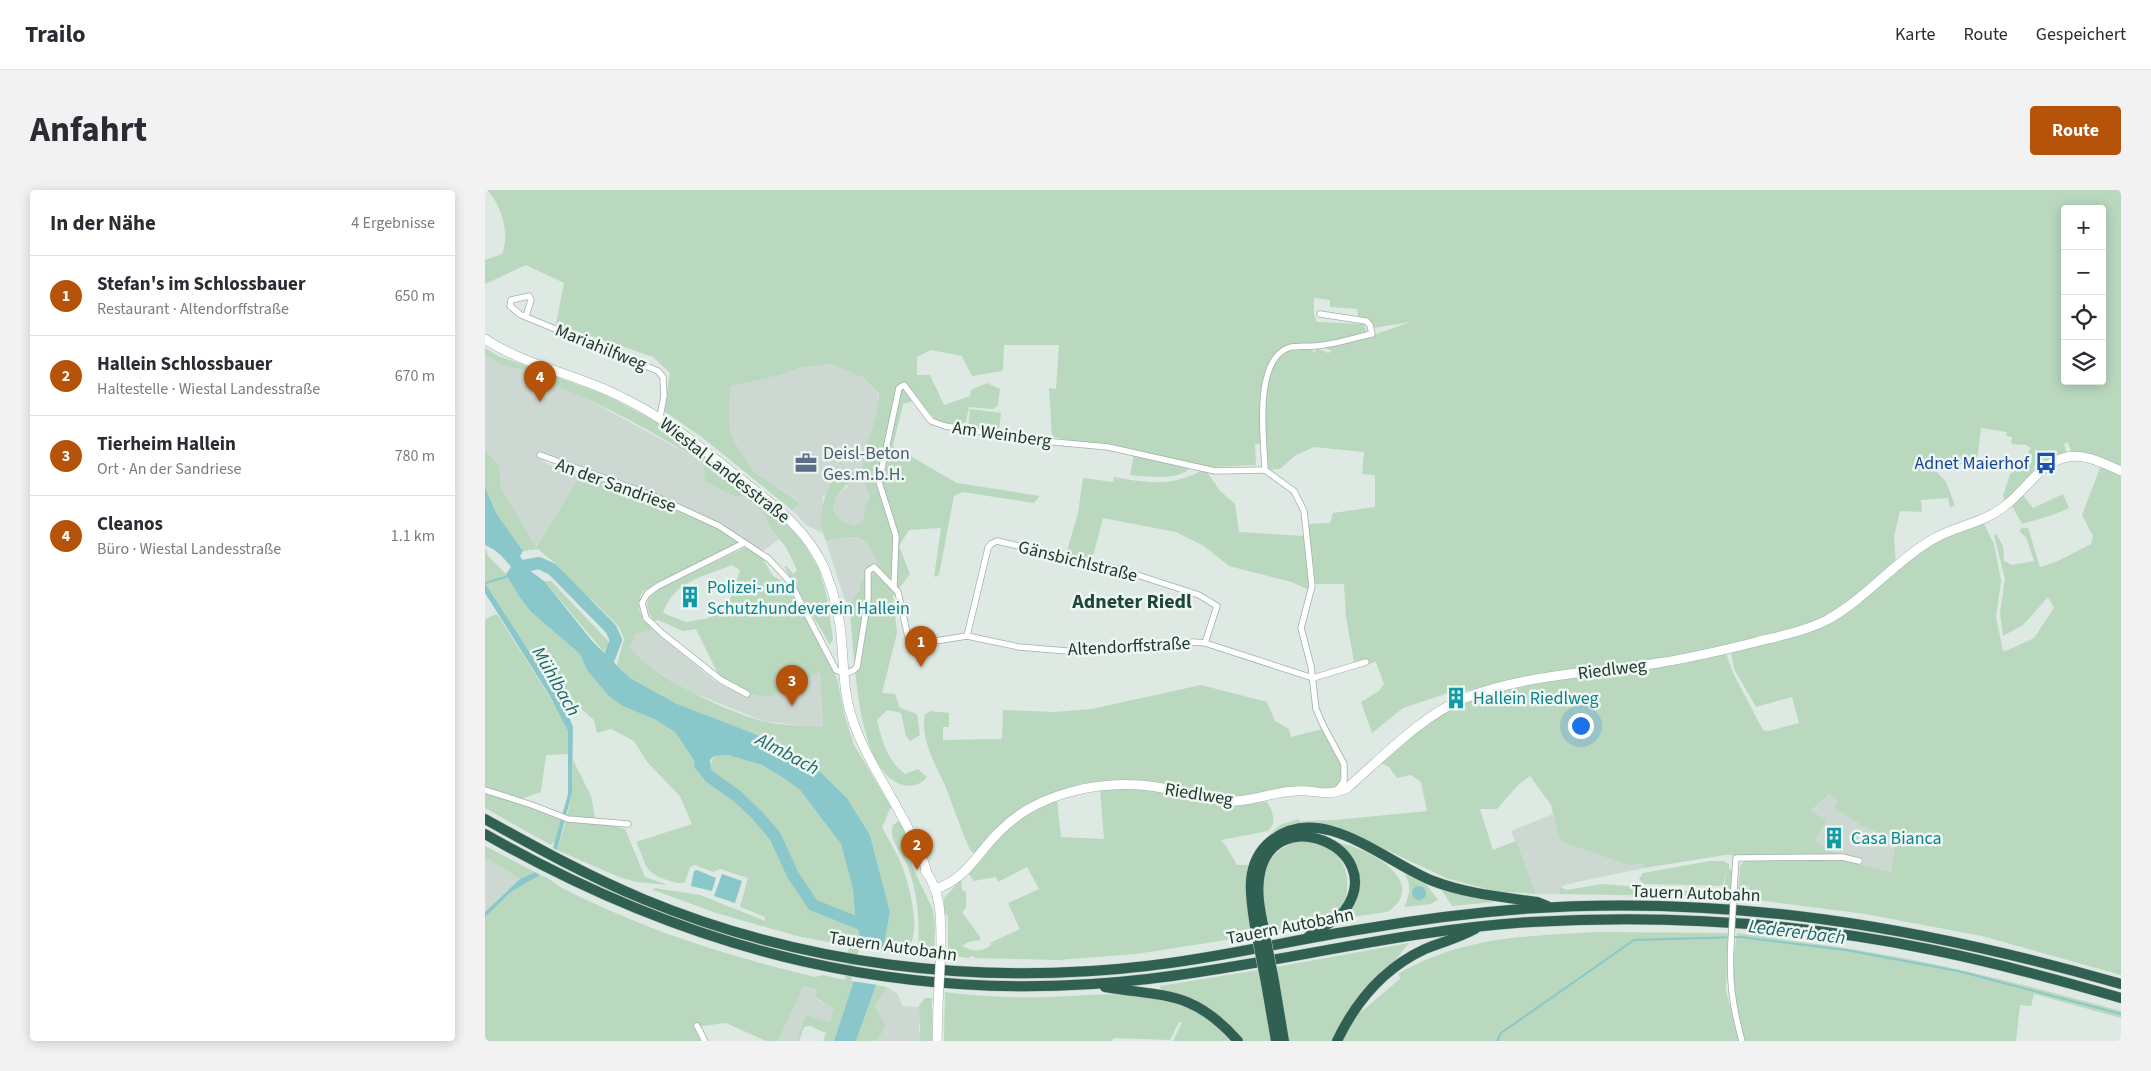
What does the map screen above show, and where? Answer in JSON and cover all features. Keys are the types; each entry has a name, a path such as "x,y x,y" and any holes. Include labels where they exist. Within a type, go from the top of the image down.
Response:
{"highway":[{"name":"Tauern Autobahn","path":"485,819 546,853 615,887 681,913 752,936 838,956 884,964 973,972 1091,972 1204,959 1305,939 1431,919 1551,908 1618,906 1719,908 1855,922 1966,944 2121,984"},
{"path":"1284,1041 1250,886 1257,858 1276,837 1305,827 1326,829 1347,836 1419,874 1463,891 1537,902 1551,908"},
{"name":"Tauern Autobahn","path":"485,834 540,865 617,902 679,926 744,947 835,969 882,977 946,984 1003,986 1092,984 1197,972 1407,936 1480,926 1534,922 1652,919 1791,928 1930,949 2013,968 2121,998"},
{"path":"1259,925 1259,878 1265,860 1272,851 1285,841 1303,836 1322,838 1331,842 1345,857 1353,874 1353,892 1350,901 1338,918 1305,939"},
{"path":"1337,1041 1354,1009 1382,977 1412,956 1459,938 1480,926"},
{"path":"1270,982 1276,1041"},
{"path":"1092,984 1176,997 1205,1010 1219,1021 1238,1041"}],"street":[{"path":"1320,314 1366,321 1370,325 1372,334 1316,346 1291,347 1280,352 1274,359 1266,381 1263,407 1265,470 1293,491 1304,511 1312,586 1301,628 1313,678 1316,709 1344,764 1344,781 1333,794"},
{"name":"Mariahilfweg","path":"525,316 658,371 663,377 664,396 660,417"},
{"name":"Wiestal Landesstraße","path":"485,339 519,358 616,394 660,417 701,446 773,504 805,536 825,569 836,608 842,646 842,674 851,717 862,744 901,812 911,835 916,856 935,889 941,927 937,1041"},
{"name":"Am Weinberg","path":"894,586 895,536 879,482 899,388 903,385 931,420 945,426 1032,440 1108,448 1215,471 1265,470"},
{"name":"An der Sandriese","path":"540,455 545,459 654,496 719,526 769,559 790,582 836,670 842,674"},
{"name":"Riedlweg","path":"935,889 948,885 966,870 998,832 1018,816 1055,797 1076,791 1118,785 1146,786 1226,801 1253,799 1295,790 1333,794 1347,788 1429,719 1465,698 1494,689 1541,679 1658,663 1727,649 1813,626 1846,608 1937,537 1992,516 2059,459 2071,456 2084,457 2121,471"},
{"name":"Gänsbichlstraße","path":"967,636 988,548 993,542 997,541 1122,570 1199,595 1217,606 1205,643"},
{"path":"744,543 658,586 647,594 642,603 646,618 663,634 721,680 747,694"},
{"path":"842,674 850,672 857,667 867,607 869,569 876,568 894,586"},
{"name":"Altendorffstraße","path":"894,586 903,608 908,637 913,644 939,642 967,636 1019,647 1079,652 1194,642 1205,643 1313,678"},
{"path":"1313,678 1366,662"},
{"path":"485,790 532,805 568,820 628,824"},
{"path":"1742,1041 1729,978 1736,858 1842,857 1859,861"},
{"path":"697,1026 705,1041"}],"shaded area":[{"path":"485,354 500,365 529,371 545,378 547,383 580,395 703,462 705,474 733,496 745,496 765,515 770,528 779,539 763,551 722,525 539,453 537,457 548,464 579,477 536,548 501,487 499,466 485,450"},
{"path":"830,364 864,378 878,394 879,407 865,454 864,479 871,497 865,508 863,520 855,526 843,522 833,511 836,497 848,486 841,482 823,496 822,533 806,525 793,511 799,501 754,472 734,441 729,426 730,387 780,375 799,368"},
{"path":"849,537 863,539 872,547 880,570 861,581 859,591 849,605 844,598 826,541"},
{"path":"653,630 716,682 745,696 751,694 767,696 820,671 823,728 763,721 686,690 638,659 630,647 635,634"},
{"path":"1829,794 1837,800 1834,807 1862,826 1896,840 1891,872 1847,861 1814,840 1811,812"},
{"path":"1553,814 1560,841 1644,863 1644,868 1572,883 1560,887 1560,894 1536,894 1511,831"},
{"path":"485,857 520,879 485,912"},
{"path":"804,986 817,992 815,998 834,1009 830,1022 806,1015 796,1041 778,1041"},
{"path":"887,987 898,994 902,1006 918,1007 921,1018 919,1025 920,1041 875,1041 880,1036 875,1006"}],"green space":[{"path":"487,190 2121,190 2121,469 2072,454 2068,442 2064,444 2067,454 2047,464 2043,459 2035,465 2031,477 2006,503 2003,496 2010,474 2021,467 2031,448 2026,445 2011,444 2012,437 2006,436 2007,432 1981,428 1977,461 1934,469 1946,482 1955,506 1950,507 1948,498 1921,500 1922,512 1900,511 1894,536 1896,565 1860,595 1809,626 1670,659 1487,689 1451,692 1403,708 1372,733 1361,702 1379,691 1384,684 1376,662 1367,664 1365,659 1354,662 1346,617 1344,584 1315,584 1308,524 1330,523 1333,513 1375,507 1375,475 1362,474 1364,452 1314,447 1296,455 1280,469 1267,470 1265,402 1272,368 1280,356 1292,350 1304,349 1315,352 1316,348 1328,353 1332,351 1314,345 1295,345 1282,349 1273,358 1266,370 1263,385 1261,444 1255,444 1256,465 1215,467 1215,469 1170,458 1052,437 1049,388 1056,389 1059,345 1004,345 1003,371 972,376 962,356 931,350 917,357 917,375 930,375 944,405 970,396 971,390 987,383 1000,389 998,405 993,409 969,407 966,422 962,424 939,423 917,400 903,404 893,446 957,483 1040,496 1034,503 962,492 954,496 939,575 934,577 941,528 909,530 899,546 910,574 893,596 897,633 882,693 895,694 900,708 917,714 920,735 910,741 906,736 901,713 887,710 877,720 890,757 899,769 905,774 918,769 927,777 918,784 904,785 885,773 873,754 865,731 859,704 849,605 859,591 861,581 880,570 871,549 862,539 848,538 826,541 821,526 826,494 833,479 841,482 851,469 856,474 836,497 833,511 843,522 855,526 863,520 865,508 870,497 864,479 864,458 876,415 879,394 864,378 830,364 799,368 780,375 730,387 729,426 734,441 754,472 799,502 793,511 703,438 664,411 670,373 653,357 556,324 564,283 526,265 485,284 485,260 502,254 504,246 505,229 497,204","holes":["1314,298 1330,300 1330,307 1357,309 1358,316 1373,328 1410,322 1368,337 1364,324 1317,322 1314,315"]},
{"path":"485,348 498,356 603,394 665,426 745,487 780,517 802,540 819,569 827,597 833,639 830,645 784,567 787,566 793,574 797,570 786,547 770,528 765,515 745,496 734,496 703,480 705,474 703,462 665,440 588,399 547,383 545,378 529,371 500,365 485,354"},
{"path":"970,409 1001,413 999,430 968,426"},
{"path":"485,450 499,466 501,487 536,548 579,477 620,486 661,500 701,519 737,541 735,546 643,591 639,602 640,612 653,630 635,634 630,647 654,670 690,692 729,709 769,723 823,727 820,672 767,697 751,694 720,678 696,629 683,631 658,620 654,621 649,612 648,601 657,590 746,547 763,559 773,576 780,580 787,594 795,597 837,678 845,717 854,745 891,807 882,827 901,863 912,900 914,927 913,938 909,947 901,951 882,950 890,912 870,835 847,798 809,761 755,734 675,703 630,678 617,665 624,639 619,627 592,600 585,596 557,565 538,549 523,551 496,513 485,487","holes":["732,565 740,570 730,600 709,618 686,622 663,613 668,602 682,587 700,577"]},
{"path":"1134,454 1189,468 1179,475 1171,476 1130,475"},
{"path":"2101,465 2121,473 2121,975 1982,936 1865,914 1749,899 1749,882 1747,892 1738,891 1740,866 1744,861 1750,860 1802,859 1847,861 1891,872 1896,840 1862,826 1834,807 1837,800 1829,794 1811,811 1826,820 1814,840 1836,854 1725,855 1644,868 1643,863 1629,865 1560,841 1551,805 1530,776 1518,785 1497,809 1480,809 1493,850 1516,841 1536,894 1494,891 1446,878 1336,826 1301,824 1269,835 1280,825 1298,819 1299,821 1335,820 1427,811 1421,782 1411,775 1397,778 1389,767 1379,762 1430,721 1472,698 1516,686 1726,653 1733,673 1763,730 1768,731 1799,723 1792,697 1756,707 1734,669 1731,652 1823,624 1932,542 1983,522 1994,544 2001,581 1996,617 2003,651 2008,650 2034,638 2054,608 2048,597 2023,625 2003,636 2000,613 2005,579 1994,535 1996,534 2003,546 2004,561 2012,565 2034,561 2026,537 2019,531 2022,528 2028,528 2040,567 2058,561 2091,544 2093,536 2082,515"},
{"path":"1201,471 1207,472 1220,491 1235,504 1239,532 1304,536 1310,581 1309,590 1292,582 1229,566 1204,546 1176,532 1103,518 1092,560 1066,554 1078,513 1083,478 1113,482 1114,477 1148,482 1169,482"},
{"path":"2022,494 2033,508 2063,494 2069,508 2022,524 2012,506"},
{"path":"485,548 489,557 506,574 518,595 531,612 580,654 587,670 675,732 706,779 710,777 709,767 714,756 728,755 762,765 800,790 841,844 853,890 855,915 862,946 853,983 834,1041 823,1041 826,1033 810,1026 804,1027 799,1041 796,1041 806,1015 830,1022 834,1009 815,997 817,991 804,986 778,1041 766,1041 726,1023 694,1027 701,1041 485,1041 485,917 511,892 540,875 586,900 660,931 763,964 815,977 823,975 845,980 849,946 797,936 716,913 653,890 654,888 700,895 765,921 765,917 740,907 748,878 720,869 713,872 695,865 690,867 685,882 677,883 661,878 650,871 636,842 692,824 680,796 648,763 634,741 611,729 597,733 594,720 578,706 566,709 564,707 485,583"},
{"path":"544,581 551,581 609,642 604,652"},
{"path":"497,614 561,715 568,731 569,754 546,755 541,792 521,799 485,787 485,619"},
{"path":"1201,685 1267,702 1275,721 1289,729 1291,737 1322,729 1339,758 1341,766 1339,781 1335,789 1225,799 1128,782 1038,802 975,854 970,850 927,743 924,724 925,714 931,711 949,713 949,727 943,727 943,740 1002,739 1003,710 1054,712 1092,709"},
{"path":"573,760 591,796 595,818 567,817 572,793"},
{"path":"1144,788 1181,795 1267,802 1273,817 1271,828 1268,831 1221,840 1237,865 1250,865 1247,892 1252,936 1136,954 1059,960 975,958 973,956 967,958 948,955 948,917 944,912 944,898 961,880 962,890 966,892 966,908 962,912 980,937 980,940 968,942 962,946 973,950 988,948 991,945 990,943 1020,929 1008,903 1039,889 1027,867 998,882 996,877 974,881 968,873 984,853 1017,819 1057,799 1061,837 1104,839 1100,790"},
{"path":"485,792 536,808 561,820 555,844 553,842 551,845 485,808"},
{"path":"566,821 605,824 625,829 645,877 668,885 636,882 619,877 557,850"},
{"path":"899,821 907,835 912,855 912,866 933,910 935,928 934,954 932,955 925,955 918,951 919,929 914,886 907,865 892,835 893,825"},
{"path":"1302,840 1321,845 1336,854 1345,869 1347,878 1345,900 1334,915 1307,925 1270,932 1264,903 1264,876 1275,854 1286,846"},
{"path":"1337,843 1362,850 1376,857 1398,877 1402,888 1400,900 1389,911 1340,919 1353,901 1348,855"},
{"path":"485,846 535,872 520,879 485,857"},
{"path":"1710,861 1723,861 1729,864 1729,869 1732,870 1731,889 1724,888 1726,870 1723,886 1644,884 1639,879 1643,873"},
{"path":"1404,873 1426,884 1438,900 1431,904 1404,907 1409,890 1407,877"},
{"path":"1602,884 1729,894 1729,897 1560,894 1560,887 1567,890"},
{"path":"1440,887 1495,902 1452,906"},
{"path":"1599,932 1728,933 1726,991 1739,1041 1342,1041 1356,1016 1401,978 1398,974 1422,961 1471,945 1496,940"},
{"path":"1737,933 1876,953 1959,970 2121,1011 2121,1018 2034,994 2031,1006 2020,1005 2016,1041 1745,1041 1733,1001 1731,976"},
{"path":"1409,943 1337,1031 1332,1041 1288,1041 1276,967"},
{"path":"1259,970 1272,1041 1242,1041 1189,998 1160,989 1160,986"},
{"path":"876,985 887,987 875,1006 885,1025 880,1036 875,1041 856,1041"},
{"path":"945,992 1011,997 1116,994 1148,996 1188,1006 1214,1024 1231,1041 1173,1041 1182,1023 1179,1022 1170,1040 1114,1038 1111,1041 944,1041"},
{"path":"925,998 932,998 932,1041 920,1041 918,1007"}],"water":[{"path":"485,487 496,513 523,551 520,556 529,570 544,581 593,642 630,678 675,703 755,734 809,761 847,798 870,835 890,912 876,985 856,1041 834,1041 853,983 862,946 855,915 853,890 841,844 800,790 782,777 762,765 728,755 714,756 710,760 711,773 707,780 675,732 654,719 621,705 608,695 587,670 580,654 531,612 518,595 506,574 511,567 499,554 485,545"},
{"path":"485,583 566,709 573,727 572,793 557,850 553,848 568,794 568,731 551,698 485,593"},
{"path":"697,870 716,878 712,891 691,886 694,871"},
{"path":"535,872 540,875 511,892 485,917 485,912 520,879"},
{"path":"722,874 742,881 735,903 714,896"},
{"path":"1416,886 1422,886 1426,893 1422,900 1416,900 1412,896 1412,890"}],"pier":[{"path":"859,949 884,952 878,985 851,981"}],"waterway":[{"name":"Almbach","path":"518,567 539,563 552,569 611,629 616,640 604,671"},
{"name":"Mühlbach","path":"485,583 509,576"},
{"name":"Almbach","path":"700,765 710,777 737,796 775,836 793,875 813,905 873,929"},
{"name":"Ledererbach","path":"1497,1041 1501,1033 1634,940 1740,937 1846,950 1958,971 2121,1014"}],"place":[{"name":"Cleanos","path":"540,402"},
{"name":"Deisl-Beton Ges.m.b.H.","path":"806,463"},
{"name":"Adnet Maierhof","path":"2046,463"},
{"name":"Polizei- und Schutzhundeverein Hallein","path":"690,597"},
{"name":"Stefan's im Schlossbauer","path":"921,667"},
{"name":"Hallein Riedlweg","path":"1456,698"},
{"name":"Tierheim Hallein","path":"792,706"},
{"name":"Casa Bianca","path":"1834,838"},
{"name":"Hallein Schlossbauer","path":"917,870"}],"district":[{"name":"Adneter Riedl","path":"1132,601"}]}
